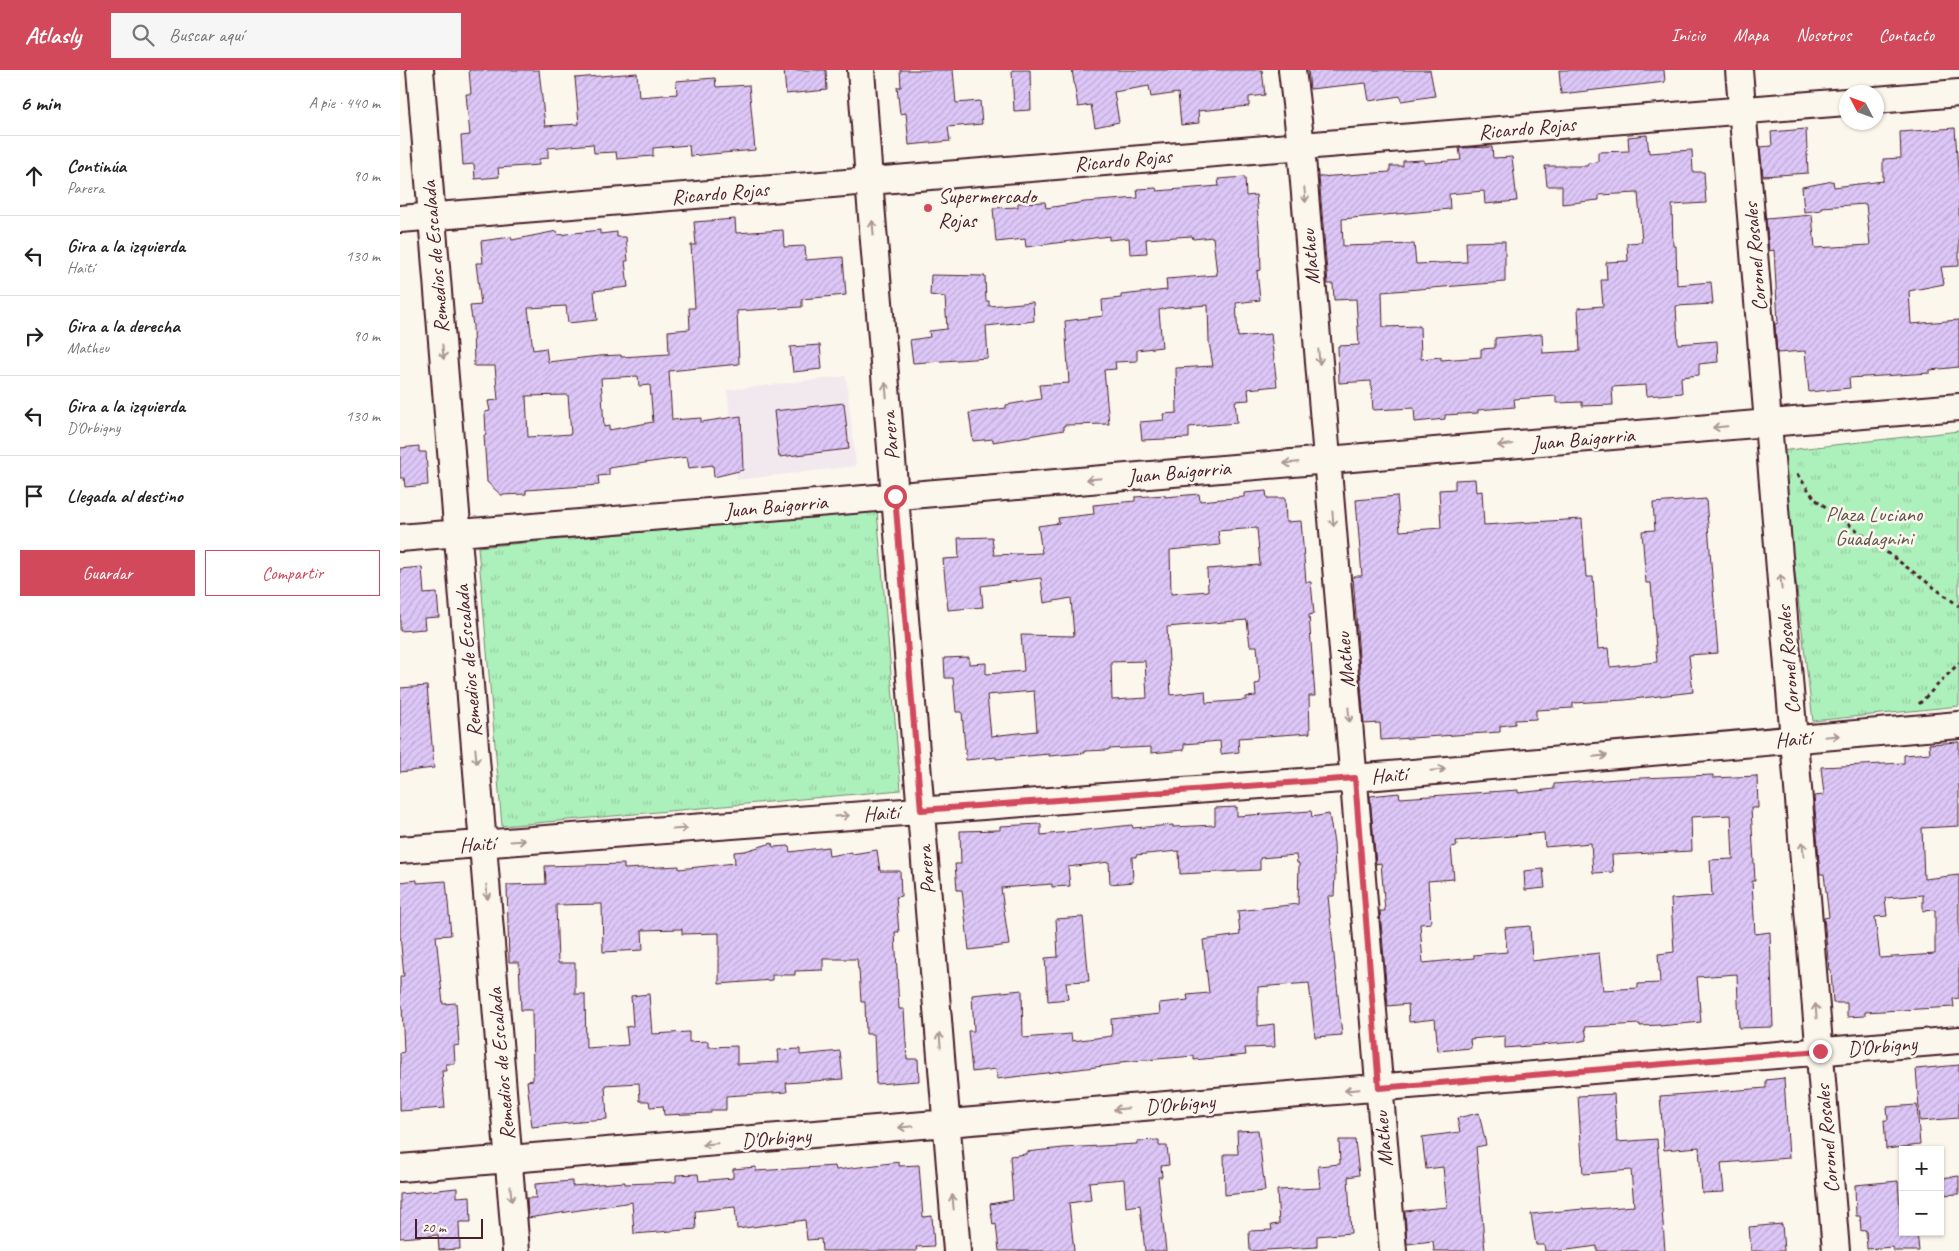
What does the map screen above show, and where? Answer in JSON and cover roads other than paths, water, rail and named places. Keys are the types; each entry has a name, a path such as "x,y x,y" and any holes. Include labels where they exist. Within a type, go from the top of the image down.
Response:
{"street":[{"name":"Remedios de Escalada","path":"420,70 516,1251"},
{"name":"Parera","path":"861,70 957,1251"},
{"name":"Matheu","path":"1292,70 1301,146 1328,460 1393,1251"},
{"name":"Coronel Rosales","path":"1739,70 1836,1251"},
{"path":"1884,99 1959,93"},
{"name":"Ricardo Rojas","path":"400,219 1839,103"},
{"name":"Juan Baigorria","path":"400,538 1959,408"},
{"name":"Haití","path":"400,850 1355,778 1959,725"},
{"name":"D'Orbigny","path":"400,1168 1959,1040"}],"place":[{"name":"Supermercado Rojas","path":"928,208"}],"park label":[{"name":"Plaza Luciano Guadagnini","path":"1874,526"}]}
